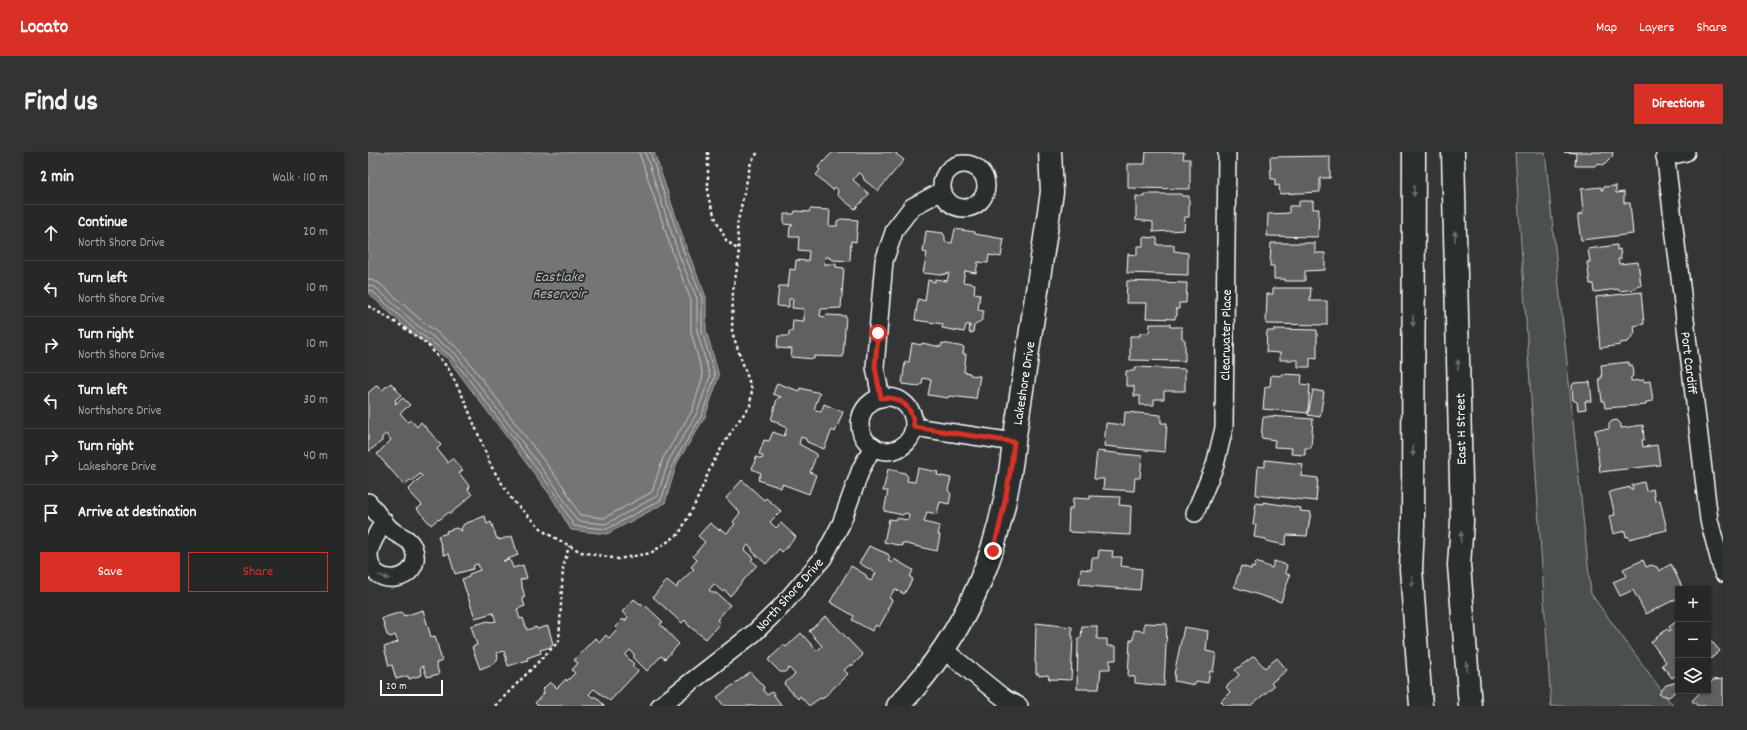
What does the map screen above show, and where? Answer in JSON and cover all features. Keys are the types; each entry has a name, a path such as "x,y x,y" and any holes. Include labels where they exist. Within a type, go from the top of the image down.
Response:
{"main road":[{"name":"Lakeshore Drive","path":"898,706 926,674 944,650 969,605 993,551 1003,515 1009,486 1014,442 1052,192 1050,152"},
{"path":"1414,152 1413,525 1411,569 1421,706"},
{"name":"East H Street","path":"1453,152 1462,522 1459,566 1470,706"}],"street":[{"name":"Clearwater Place","path":"1195,512 1215,465 1224,428 1226,152"},
{"path":"1665,155 1686,152"},
{"name":"Port Cardiff","path":"1665,155 1709,520 1723,573"},
{"path":"881,398 875,367 884,261 895,229 912,207 942,191"},
{"path":"890,397 905,403 911,410 914,418 914,427 912,436 906,443 899,448 890,451 881,450 866,440 860,423 862,414 866,407 873,401 890,397"},
{"path":"914,427 1014,442"},
{"name":"North Shore Drive","path":"660,706 754,633 781,606 823,558 841,524 861,469 873,446"},
{"path":"368,502 384,521"},
{"path":"944,650 1005,699 1019,706"}],"path":[{"path":"708,152 708,197 715,218 726,240 738,250"},
{"path":"368,306 400,325 427,344 448,368 464,399 491,466 513,501 546,533 581,552 618,559 651,553 679,534 696,502 712,464 734,427 750,406 752,390 732,332 733,290 738,258 737,225 751,162 758,152"},
{"path":"495,706 559,641 563,568 569,546"}],"shaded area":[{"path":"1515,152 1545,152 1591,594 1673,706 1551,706"}],"water":[{"name":"Eastlake Reservoir","path":"368,152 654,152 688,252 706,297 706,330 719,376 705,417 677,463 665,503 607,534 571,530 551,496 448,359 412,333 368,293"}],"building":[{"path":"833,152 897,152 896,154 904,160 878,191 864,180 863,176 859,172 853,180 869,194 855,209 837,195 838,190 835,187 833,190 816,175 820,170 818,167"},
{"path":"1146,152 1184,152 1183,159 1190,159 1190,189 1128,188 1128,164 1145,164"},
{"path":"1564,152 1613,152 1612,157 1604,165 1596,164 1596,166 1575,166 1576,153"},
{"path":"1330,156 1330,178 1320,178 1320,192 1280,194 1279,185 1275,186 1275,179 1271,179 1270,157"},
{"path":"1616,186 1616,193 1624,192 1624,203 1630,203 1633,234 1581,240 1578,215 1583,214 1581,189 1601,187 1601,190 1603,190 1603,187"},
{"path":"1144,194 1182,194 1182,196 1189,196 1189,217 1185,217 1184,230 1153,232 1153,222 1136,220 1136,196 1144,197"},
{"path":"1299,201 1313,201 1313,209 1319,209 1318,237 1267,236 1268,214 1289,213 1289,206 1299,206"},
{"path":"810,209 830,210 829,226 837,226 837,221 841,219 858,220 856,242 851,241 850,261 832,260 829,257 825,257 824,264 836,264 836,267 844,268 841,308 821,309 820,316 846,316 843,357 814,356 814,359 791,357 792,349 777,348 778,336 789,336 789,331 792,332 793,320 804,321 804,309 792,308 793,299 789,299 789,307 777,306 779,286 788,286 790,269 795,270 796,260 808,261 809,251 798,250 799,237 789,237 790,227 793,225 784,224 784,214 794,214 795,211 809,212"},
{"path":"955,229 1004,239 1001,257 989,255 988,263 978,262 976,273 965,271 963,282 975,284 974,293 980,294 978,310 984,311 982,320 974,326 973,333 969,332 970,325 966,325 964,332 942,328 943,324 915,320 918,299 925,301 928,280 935,282 935,279 947,281 949,273 941,275 923,273 927,253 923,252 926,231 943,233 945,242 952,243"},
{"path":"1143,237 1157,238 1157,245 1174,245 1174,251 1188,253 1188,275 1127,273 1128,254 1137,255 1137,246 1143,246"},
{"path":"1271,243 1315,243 1315,253 1325,253 1325,270 1305,271 1305,281 1285,281 1285,279 1274,279 1274,266 1270,266"},
{"path":"1617,245 1617,250 1620,249 1621,259 1618,259 1619,264 1638,262 1641,286 1636,287 1636,289 1619,291 1618,289 1594,292 1593,284 1590,284 1587,262 1590,262 1588,249"},
{"path":"1127,281 1187,283 1186,303 1179,303 1179,309 1175,309 1177,310 1177,316 1175,319 1146,318 1147,303 1126,303"},
{"path":"1273,288 1311,288 1310,301 1327,301 1327,325 1266,324 1267,294 1273,294"},
{"path":"1641,292 1644,324 1634,326 1635,333 1628,342 1620,343 1620,345 1600,348 1596,297"},
{"path":"1150,324 1170,324 1170,327 1182,327 1182,338 1185,340 1185,361 1130,360 1130,336 1140,336 1140,333 1149,333"},
{"path":"1274,329 1317,330 1317,359 1310,358 1310,367 1298,367 1298,360 1280,360 1280,353 1266,352 1267,331 1274,331"},
{"path":"912,343 921,345 922,343 941,347 942,343 964,347 963,354 966,354 964,372 970,373 970,375 980,376 976,399 949,396 948,398 928,395 931,380 923,378 922,384 919,386 902,384 905,362 909,362"},
{"path":"1629,362 1629,365 1632,365 1633,376 1631,377 1631,381 1650,381 1653,401 1646,402 1646,405 1605,408 1604,401 1602,401 1599,378 1602,378 1601,365"},
{"path":"1135,367 1185,369 1185,391 1164,391 1164,399 1154,399 1154,405 1140,405 1140,396 1134,396 1134,386 1126,386 1126,371 1134,371"},
{"path":"1281,374 1302,375 1301,384 1310,385 1308,413 1263,409 1265,387 1270,386 1271,375 1281,376"},
{"path":"1590,382 1592,401 1585,401 1586,409 1578,410 1577,402 1573,400 1572,386 1574,383"},
{"path":"391,383 401,395 395,400 395,404 403,398 410,405 400,413 408,422 411,420 417,427 421,422 441,445 437,449 448,463 452,458 463,470 459,473 470,487 468,489 472,495 450,514 449,512 431,525 417,509 422,505 408,490 422,476 420,474 411,482 410,480 404,485 377,454 391,440 386,434 382,437 382,441 368,452 368,393 377,385 382,390"},
{"path":"777,383 799,391 800,388 820,393 814,409 821,412 824,404 843,412 835,432 832,430 824,449 807,442 806,439 801,437 799,444 817,454 810,472 816,475 809,494 782,484 781,488 758,480 761,473 752,469 756,457 762,459 763,456 759,454 764,440 769,441 773,432 784,436 787,428 778,424 778,422 771,420 777,399 781,397 773,394"},
{"path":"1313,390 1324,392 1320,417 1308,415"},
{"path":"1125,412 1161,415 1161,423 1167,423 1165,452 1104,446 1106,423 1124,425"},
{"path":"1269,416 1313,419 1311,448 1305,448 1305,455 1291,454 1292,448 1274,447 1275,440 1261,438 1263,417"},
{"path":"1617,420 1621,424 1621,428 1643,425 1643,447 1657,445 1660,465 1600,472 1595,430 1609,429 1609,424 1612,421"},
{"path":"1097,451 1142,456 1140,478 1135,478 1134,491 1103,489 1104,479 1094,479"},
{"path":"1265,460 1303,464 1301,476 1318,478 1316,501 1256,495 1258,466 1265,467"},
{"path":"918,468 938,472 937,475 951,478 948,490 951,494 949,504 940,502 937,514 927,512 924,522 940,526 937,551 902,543 902,546 884,542 889,519 895,520 896,518 908,520 909,514 905,513 903,515 884,511 888,491 883,491 888,469 905,473 908,477 907,481 915,482"},
{"path":"742,480 764,500 766,498 781,511 770,522 776,528 781,523 796,537 782,552 779,549 766,564 752,551 752,548 748,545 744,550 753,558 751,560 757,565 730,596 725,590 723,592 714,584 709,590 716,593 730,605 717,620 720,623 706,639 689,626 685,620 682,623 653,597 667,580 677,588 677,585 694,569 691,567 697,560 693,556 705,542 698,536 710,523 719,530 720,529 727,533 735,524 733,522 740,513 726,498"},
{"path":"1644,482 1646,491 1653,489 1655,501 1660,500 1667,530 1629,539 1628,536 1626,537 1625,531 1613,534 1609,516 1615,515 1609,492 1630,487 1633,489 1632,485"},
{"path":"1090,496 1120,497 1119,505 1131,506 1130,535 1068,532 1069,509 1072,509 1073,498 1090,499"},
{"path":"1263,502 1301,508 1300,511 1311,512 1307,536 1287,535 1285,545 1254,537 1256,525 1253,524 1256,503 1263,504"},
{"path":"485,516 487,524 491,522 497,539 499,538 499,540 512,536 518,555 503,561 510,560 513,568 523,565 527,578 520,580 525,597 522,598 525,606 517,609 520,619 523,618 527,630 536,627 537,629 548,626 553,644 551,647 540,650 541,653 527,658 528,660 508,666 504,651 497,653 498,658 495,663 480,669 472,647 477,645 471,626 488,621 496,621 493,613 475,618 462,579 469,577 469,574 480,570 478,564 474,565 473,569 455,574 449,554 444,555 438,536 447,533 446,531 456,528 462,531 461,529 464,524"},
{"path":"869,546 888,554 890,558 888,561 892,563 894,559 913,570 910,577 913,579 904,594 895,589 889,598 892,600 887,610 888,611 879,627 876,625 872,631 852,620 854,616 830,602 851,566 866,575 867,579 871,581 876,573 859,563"},
{"path":"1099,550 1113,551 1112,557 1122,557 1121,566 1142,569 1140,590 1079,584 1081,569 1091,570 1092,558 1098,558"},
{"path":"1643,560 1646,567 1651,565 1657,567 1659,571 1671,564 1682,586 1675,586 1675,600 1646,614 1633,590 1620,596 1613,582 1627,576 1623,569"},
{"path":"1274,561 1287,565 1285,573 1290,575 1281,602 1234,587 1241,566 1251,569 1251,567 1254,568 1256,562 1272,568"},
{"path":"634,599 640,604 645,605 663,622 660,624 679,644 665,659 661,656 647,671 634,658 634,654 630,650 625,655 634,664 632,666 638,671 610,701 594,689 589,694 592,697 596,697 605,706 538,706 535,703 544,693 543,689 550,682 557,688 575,673 572,670 578,663 574,660 595,638 600,642 606,635 609,638 617,629 615,627 623,619 625,621 628,617 622,612"},
{"path":"423,610 431,637 435,636 442,661 436,663 439,674 427,677 423,666 420,668 422,675 409,679 408,676 396,679 392,665 389,666 384,647 398,642 395,635 391,637 387,635 382,618 402,612 404,616"},
{"path":"826,616 863,655 852,666 851,664 844,670 848,674 822,699 820,698 809,706 800,696 798,699 784,684 795,674 789,668 785,672 780,672 768,660 784,645 786,647 801,633 817,651 822,646 809,631"},
{"path":"1675,622 1675,676 1672,678 1662,665 1666,662 1651,642 1667,629 1669,631 1671,630 1669,627"},
{"path":"1036,623 1072,627 1071,680 1049,679 1048,675 1039,676 1039,674 1036,674"},
{"path":"1144,623 1167,624 1164,686 1135,683 1135,677 1128,676 1130,640 1133,640 1134,630 1144,631"},
{"path":"1082,626 1097,626 1097,639 1107,639 1107,646 1116,646 1116,660 1110,660 1110,669 1101,669 1099,689 1077,689 1078,638 1081,638"},
{"path":"1184,627 1208,631 1206,651 1216,653 1213,672 1210,671 1208,683 1196,681 1195,685 1174,681 1174,674"},
{"path":"1711,640 1720,651 1711,658"},
{"path":"1254,656 1265,668 1277,658 1287,670 1271,683 1274,686 1250,706 1225,706 1221,701 1230,692 1226,687 1239,675 1235,670"},
{"path":"750,672 764,687 763,690 767,695 772,692 782,706 724,706 717,697"},
{"path":"1723,679 1723,706 1698,706 1692,701 1698,694 1711,694 1711,682 1713,680"},
{"path":"1675,683 1675,692 1669,697 1659,694 1666,685"}],"route":[{"path":"878,333 875,367 881,398 890,397 905,403 911,410 914,418 914,427 1014,442 1010,479 1003,515 993,551"}]}
